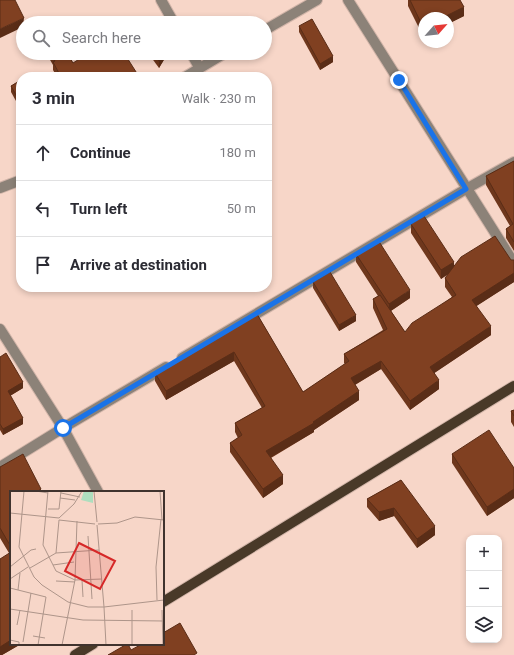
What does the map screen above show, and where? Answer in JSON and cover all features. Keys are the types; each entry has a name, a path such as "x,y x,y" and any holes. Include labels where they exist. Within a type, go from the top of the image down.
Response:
{"main road":[{"path":"164,601 514,386"},
{"path":"75,655 91,645"}],"street":[{"path":"161,0 170,16"},
{"path":"272,26 317,0"},
{"path":"348,0 514,263"},
{"path":"195,60 199,68"},
{"path":"193,72 213,60"},
{"path":"0,467 63,428 514,162"},
{"path":"0,188 16,182"},
{"path":"0,329 63,428 97,491"}],"building":[{"path":"0,0 15,0 23,16 16,16 16,22 0,29"},
{"path":"410,0 460,0 464,7 454,12 418,12 418,17"},
{"path":"312,19 333,56 320,64 299,26"},
{"path":"71,60 73,63 78,60 128,60 136,72 58,72 53,62"},
{"path":"16,83 16,95 11,86"},
{"path":"514,161 514,242 506,229 513,224 486,176"},
{"path":"424,216 454,262 441,270 411,224"},
{"path":"495,236 511,260 514,260 514,273 472,300 491,326 430,367 439,380 410,401 381,361 351,378 359,391 313,422 314,423 266,451 283,475 263,489 230,443 242,435 235,423 265,406 234,352 166,391 155,373 257,314 303,392 349,361 344,354 387,329 373,299 380,295 405,332 412,323 456,295 445,278 461,257"},
{"path":"378,240 410,290 389,304 356,254"},
{"path":"330,272 356,315 339,325 313,282"},
{"path":"6,353 23,382 8,391 23,418 3,429 0,424 0,357"},
{"path":"489,430 514,468 514,489 487,507 452,454"},
{"path":"23,454 41,489 38,491 10,491 10,545 0,528 0,467"},
{"path":"401,480 435,526 417,539 394,508 379,512 367,499"},
{"path":"10,553 10,641 0,647 0,559"},
{"path":"180,623 197,653 194,655 108,655 125,645 128,645 131,650 140,645 164,645 164,632"}],"route":[{"path":"63,428 466,189 399,80"}]}
